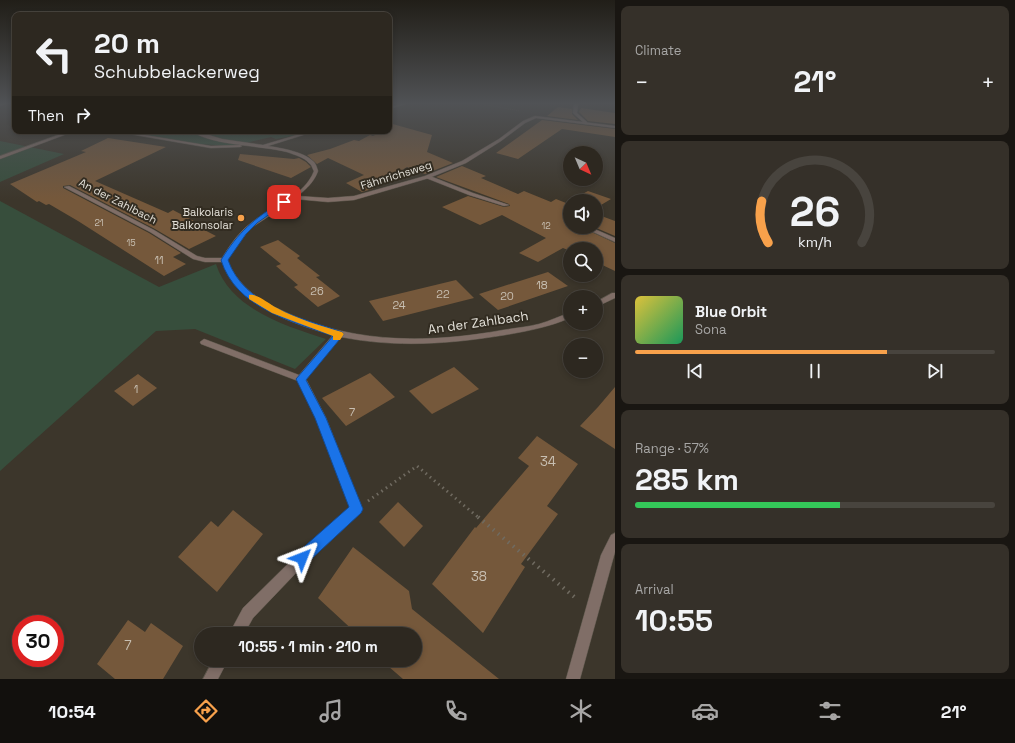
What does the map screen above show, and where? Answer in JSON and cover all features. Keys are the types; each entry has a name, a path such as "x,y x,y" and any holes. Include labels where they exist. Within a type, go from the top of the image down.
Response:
{"street":[{"path":"0,158 60,136"},
{"path":"144,136 211,146 260,146 297,136"},
{"path":"208,136 222,140 294,153 310,161 316,169 315,177 308,185 293,197 255,222 243,233 224,260"},
{"name":"Fähnrichsweg","path":"293,197 328,200 354,198 428,177 464,162 506,136"},
{"path":"428,177 471,194 506,205"},
{"name":"An der Zahlbach","path":"66,187 152,231 195,258 205,260 224,260 228,271 237,284 243,291 261,304 294,319 339,334 382,340 439,342 477,337 548,324 563,318"},
{"path":"601,234 615,240"},
{"path":"603,301 615,295"},
{"path":"301,379 339,334"},
{"path":"204,342 301,379 321,418 356,509 313,547 248,613 240,627"},
{"path":"574,679 607,555 615,539"},
{"path":"210,679 217,667"}],"path":[{"path":"356,509 397,482 417,466 591,611"}],"green space":[{"path":"149,136 294,136 276,139 271,137 233,146 197,144"},
{"path":"0,141 64,154 0,182"},
{"path":"0,201 159,287 216,264 223,280 233,293 246,304 261,314 277,321 326,339 295,369 195,329 156,331 0,471"}],"building":[{"path":"369,136 432,136 427,152 453,163 425,174 407,167 372,189 362,192 346,183 364,175 328,158 317,164 307,155 330,149 354,140 359,141"},
{"path":"520,136 552,136 518,159 496,153"},
{"path":"108,138 166,147 95,181 168,213 173,210 194,221 191,223 216,236 189,249 155,229 70,185 63,186 63,188 149,233 181,253 173,257 186,264 164,276 78,221 49,204 46,205 39,201 37,202 10,184 86,152 81,151"},
{"path":"240,154 294,159 299,158 311,167 291,178 238,160"},
{"path":"462,166 486,176 481,178 518,194 524,191 551,202 556,199 563,202 563,234 596,234 615,243 615,271 603,265 603,242 563,242 563,248 538,262 519,253 546,238 502,215 480,225 442,207 468,196 504,207 510,206 509,204 436,177"},
{"path":"588,191 597,194 582,194"},
{"path":"603,196 611,199 603,204"},
{"path":"603,217 615,221 615,236 603,231"},
{"path":"278,240 300,256 297,258 320,276 316,277 340,296 318,307 294,287 298,285 276,266 281,264 260,247"},
{"path":"548,272 568,286 498,310 479,294"},
{"path":"456,280 474,298 383,321 369,301"},
{"path":"454,367 479,389 432,414 409,391"},
{"path":"370,373 395,397 346,426 322,398"},
{"path":"138,374 157,388 133,406 114,391"},
{"path":"615,387 615,449 580,426"},
{"path":"537,436 578,464 547,506 558,514 521,564 525,567 483,633 432,584 475,527 476,528 529,466 518,458"},
{"path":"398,502 423,526 404,547 379,522"},
{"path":"233,510 263,534 217,592 178,557 211,521 218,527"},
{"path":"353,547 409,591 412,609 499,679 403,679 389,667 422,667 422,627 349,627 318,598"},
{"path":"128,620 145,632 151,623 183,646 163,679 115,679 97,664"}],"slow traffic":[{"path":"251,297 261,304 294,319 326,331 339,334 337,338"}],"place":[{"name":"Balkolaris Balkonsolar","path":"241,218"}],"route":[{"path":"284,202 255,222 243,233 224,260 228,271 237,284 243,291 261,304 294,319 326,331 339,334 301,379 321,418 356,509 302,558"}]}
